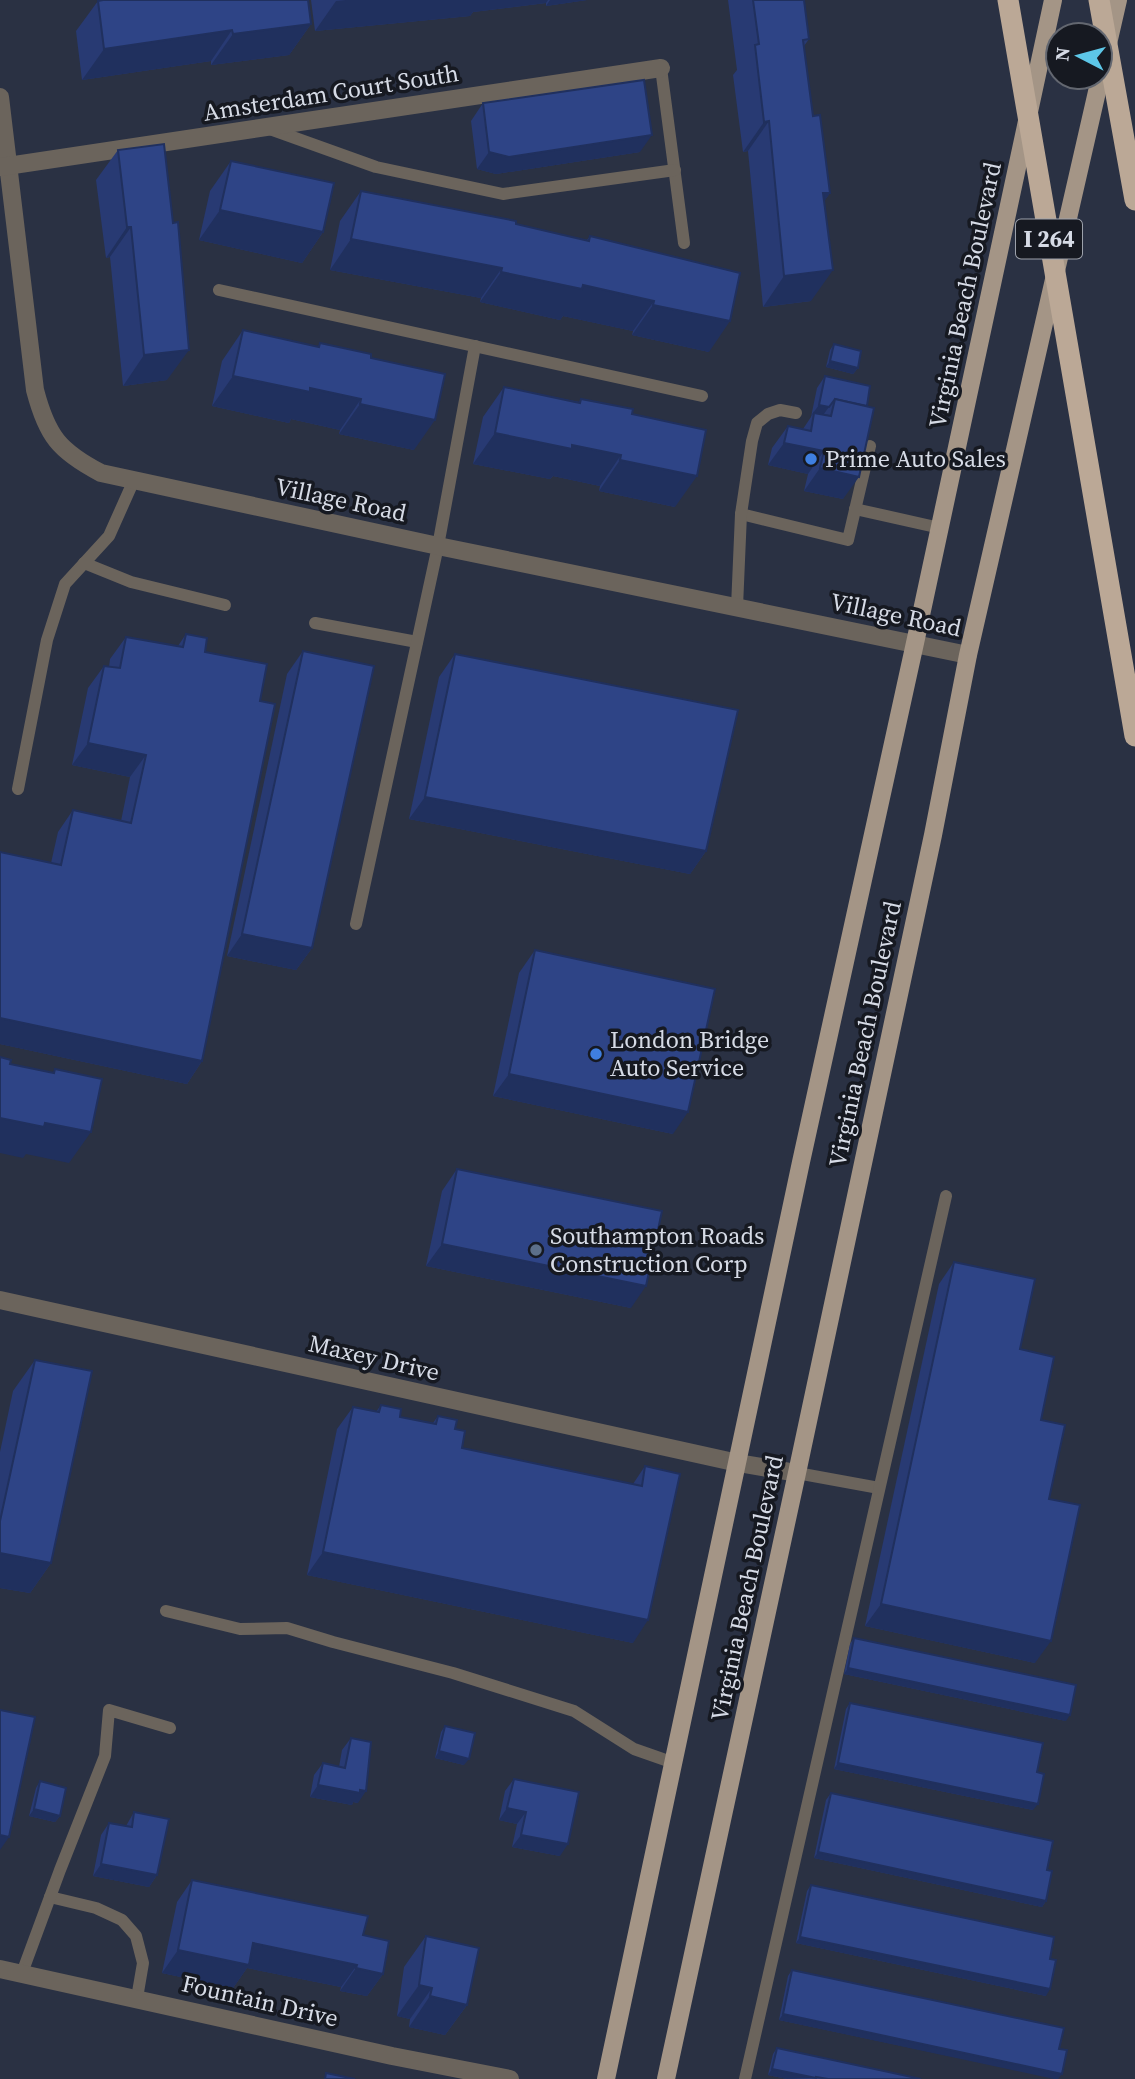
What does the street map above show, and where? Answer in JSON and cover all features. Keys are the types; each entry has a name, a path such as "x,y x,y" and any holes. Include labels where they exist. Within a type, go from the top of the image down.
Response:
{"highway":[{"name":"I 264","path":"1008,0 1135,736"},
{"path":"1099,0 1135,200"}],"main road":[{"name":"Virginia Beach Boulevard","path":"606,2079 801,1162 1053,0"},
{"name":"Virginia Beach Boulevard","path":"666,2079 933,835 968,655 1118,0"}],"street":[{"name":"Amsterdam Court South","path":"4,167 661,68"},
{"name":"Village Road","path":"0,97 4,167 35,390 42,417 57,441 77,460 101,473 438,546 968,655"},
{"name":"Maxey Drive","path":"0,1300 797,1474"},
{"name":"Fountain Drive","path":"0,1969 471,2075 510,2079"}],"lane":[{"path":"661,68 684,243"},
{"path":"267,127 376,167 503,194 675,170"},
{"path":"219,289 702,396"},
{"path":"356,924 438,546 475,346"},
{"path":"737,607 741,514 757,423 768,414 780,410 796,413"},
{"path":"741,514 848,540 870,446"},
{"path":"18,789 47,640 65,584 109,536 134,480"},
{"path":"855,509 940,528"},
{"path":"84,562 131,582 225,605"},
{"path":"315,623 417,642"},
{"path":"745,2079 946,1196"},
{"path":"797,1474 879,1488"},
{"path":"166,1611 240,1629 287,1628 453,1673 574,1711 634,1749 674,1763"},
{"path":"22,1973 105,1756 108,1710 170,1728"},
{"path":"50,1897 96,1908 122,1920 136,1936 143,1963 137,1998"}],"building":[{"path":"308,0 311,24 233,34 232,30 104,49 98,1"},
{"path":"753,0 804,0 809,39 803,40 813,116 820,115 830,193 823,193 833,270 784,276 769,121 764,122 755,45 759,44"},
{"path":"644,80 652,135 509,157 489,152 483,103"},
{"path":"164,144 173,223 178,222 189,350 144,355 131,227 127,227 118,150"},
{"path":"231,161 334,183 323,232 220,210"},
{"path":"361,191 516,221 516,224 589,241 590,236 740,273 730,321 653,305 654,301 583,285 582,289 501,272 502,268 351,239"},
{"path":"243,330 319,347 320,343 371,354 371,358 445,374 435,420 360,404 361,399 310,388 310,392 233,376"},
{"path":"834,344 861,351 858,368 830,361"},
{"path":"825,376 870,386 867,406 835,399 829,407 819,405"},
{"path":"504,387 580,403 581,399 633,409 632,414 706,430 697,476 620,460 621,455 572,445 572,449 495,433"},
{"path":"835,399 874,408 859,477 820,468 824,451 784,443 788,426 811,431 814,413 831,416"},
{"path":"186,634 207,638 205,652 267,664 260,701 275,704 202,1061 0,1018 0,852 61,865 73,810 131,823 146,755 88,743 104,666 120,668 126,637 183,647"},
{"path":"303,651 374,666 312,948 242,934"},
{"path":"455,654 738,710 706,851 425,797"},
{"name":"London Bridge Auto Service","path":"535,950 715,989 688,1112 509,1074"},
{"path":"0,1057 11,1060 10,1064 54,1073 55,1069 102,1079 91,1132 45,1123 44,1127 0,1118"},
{"name":"Southampton Roads Construction Corp","path":"457,1169 662,1211 646,1286 442,1244"},
{"path":"954,1262 1035,1279 1020,1349 1054,1357 1041,1420 1065,1425 1049,1499 1080,1505 1051,1641 881,1604"},
{"path":"35,1360 92,1371 51,1563 0,1553 0,1521"},
{"path":"381,1405 401,1409 400,1417 436,1424 438,1416 457,1420 455,1429 465,1431 462,1448 642,1486 645,1466 680,1474 648,1620 323,1552 353,1407 379,1412"},
{"path":"854,1638 1076,1685 1070,1715 848,1668"},
{"path":"850,1703 1043,1743 1037,1772 1044,1774 1038,1804 838,1763"},
{"path":"0,1710 35,1717 9,1837 0,1835"},
{"path":"445,1726 475,1733 469,1759 439,1751"},
{"path":"351,1738 371,1742 366,1791 360,1790 360,1793 318,1785 323,1763 345,1768"},
{"path":"514,1779 579,1792 568,1844 521,1835 526,1812 507,1808"},
{"path":"40,1781 66,1788 60,1816 34,1809"},
{"path":"831,1793 1053,1841 1047,1870 1052,1871 1046,1901 818,1852"},
{"path":"134,1812 169,1819 157,1875 101,1864 109,1823 132,1827"},
{"path":"192,1880 368,1916 363,1935 389,1941 383,1974 356,1968 357,1965 253,1943 249,1965 178,1950"},
{"path":"811,1885 1054,1937 1050,1959 1056,1960 1050,1989 800,1937"},
{"path":"426,1936 479,1948 467,2005 430,1996 432,1988 419,1985"},
{"path":"792,1970 1064,2028 1059,2049 1067,2050 1062,2074 783,2014"},
{"path":"777,2048 921,2079 828,2079 772,2069"},
{"path":"326,2073 355,2079 325,2079"}],"place":[{"name":"Prime Auto Sales","path":"811,459"},
{"name":"London Bridge Auto Service","path":"596,1054"},
{"name":"Southampton Roads Construction Corp","path":"536,1250"}]}
